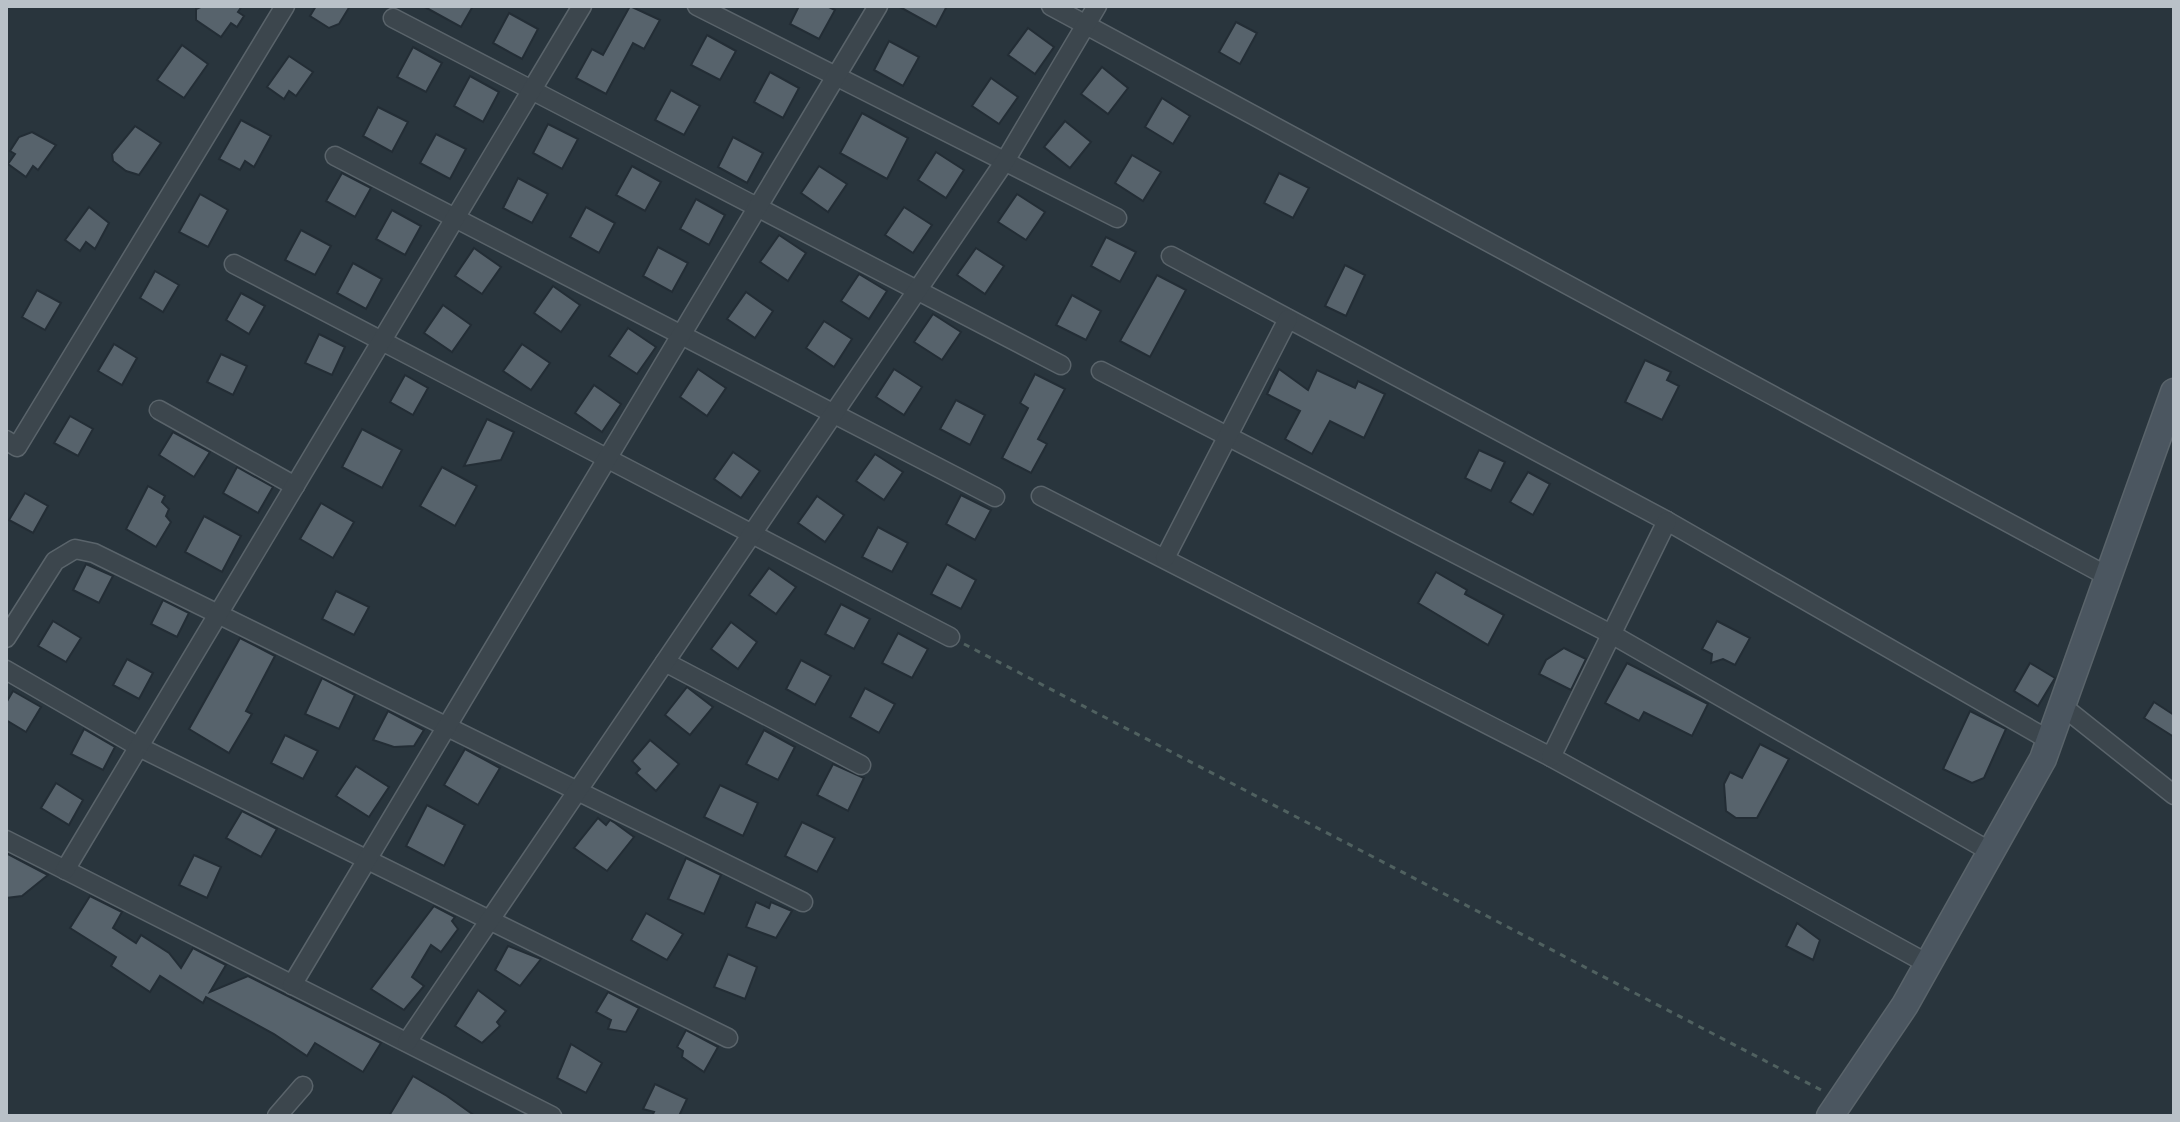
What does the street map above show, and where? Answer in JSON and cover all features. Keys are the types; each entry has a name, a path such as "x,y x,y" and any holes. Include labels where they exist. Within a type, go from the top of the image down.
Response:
{"street":[{"path":"6,440 17,447 285,6"},
{"path":"65,870 582,6"},
{"path":"697,6 1117,218"},
{"path":"292,985 878,6"},
{"path":"1051,6 2109,577"},
{"path":"407,1042 1005,161 1097,6"},
{"path":"393,18 1061,365"},
{"path":"335,156 995,497"},
{"path":"1171,256 1667,521 2049,740"},
{"path":"234,264 950,637"},
{"path":"1165,558 1288,319"},
{"path":"1101,371 1229,434 1613,635 1991,852"},
{"path":"1836,1108 1905,1005 2043,759 2174,392"},
{"path":"159,410 295,486"},
{"path":"1041,496 1551,757 1928,964"},
{"path":"1551,757 1667,521"},
{"path":"6,638 55,561 75,549 94,553 803,902"},
{"path":"665,662 861,765"},
{"path":"6,670 139,747 728,1038"},
{"path":"2061,705 2174,795"},
{"path":"6,840 552,1116"},
{"path":"277,1116 303,1086"}],"path":[{"path":"950,637 1836,1108"}],"building":[{"path":"203,6 242,6 238,12 244,16 237,27 231,23 221,37 196,20 196,9"},
{"path":"316,6 350,6 339,24 329,28 310,16"},
{"path":"423,6 473,6 461,27"},
{"path":"630,6 660,20 644,49 633,43 606,94 576,78 592,49 603,55"},
{"path":"799,6 827,6 835,10 819,39 790,24"},
{"path":"898,6 947,6 936,27"},
{"path":"509,13 538,29 522,59 493,43"},
{"path":"1236,22 1257,33 1240,64 1219,52"},
{"path":"1028,28 1054,47 1035,74 1008,55"},
{"path":"707,35 736,51 720,80 691,65"},
{"path":"889,41 919,57 903,86 874,70"},
{"path":"182,45 208,64 184,98 157,80"},
{"path":"413,47 442,63 426,92 397,77"},
{"path":"289,56 313,72 296,96 289,91 284,99 267,87"},
{"path":"1102,67 1128,88 1108,114 1081,94"},
{"path":"770,72 799,88 783,118 754,102"},
{"path":"470,76 499,92 483,122 454,106"},
{"path":"991,78 1018,97 999,124 972,106"},
{"path":"671,90 700,106 684,135 655,120"},
{"path":"1162,98 1190,116 1173,144 1145,127"},
{"path":"378,107 408,122 392,152 363,136"},
{"path":"862,113 908,138 887,179 840,153"},
{"path":"241,120 271,136 254,167 245,161 240,170 219,159"},
{"path":"1065,121 1091,142 1070,168 1044,147"},
{"path":"548,124 578,139 562,169 533,153"},
{"path":"135,126 161,143 139,175 126,171 113,161 112,154"},
{"path":"32,132 56,145 38,170 33,166 26,177 8,164 15,154 10,151 19,137"},
{"path":"436,134 466,149 450,179 420,163"},
{"path":"733,137 763,153 747,183 718,167"},
{"path":"936,152 964,170 946,198 918,180"},
{"path":"1132,155 1161,172 1143,201 1115,183"},
{"path":"632,166 661,182 645,211 616,195"},
{"path":"819,166 847,184 828,212 801,193"},
{"path":"342,173 371,188 355,217 326,201"},
{"path":"1279,173 1309,188 1293,218 1264,203"},
{"path":"518,178 548,194 532,223 503,208"},
{"path":"200,194 228,210 208,247 179,232"},
{"path":"1017,194 1045,212 1026,240 998,222"},
{"path":"696,199 725,215 709,245 680,229"},
{"path":"89,207 109,223 95,249 86,242 80,251 65,240"},
{"path":"586,207 615,223 599,253 570,237"},
{"path":"904,207 932,225 913,253 885,235"},
{"path":"392,210 421,226 405,255 376,239"},
{"path":"301,230 331,246 315,275 285,260"},
{"path":"779,235 806,253 788,281 760,262"},
{"path":"1106,237 1136,252 1120,282 1091,266"},
{"path":"658,247 688,263 672,292 643,276"},
{"path":"474,248 501,267 482,294 455,276"},
{"path":"976,248 1004,266 985,294 957,275"},
{"path":"353,263 382,279 366,309 337,293"},
{"path":"1345,265 1365,275 1346,316 1325,306"},
{"path":"155,271 179,285 163,312 140,298"},
{"path":"859,274 887,291 869,319 841,301"},
{"path":"1157,275 1186,290 1150,357 1120,341"},
{"path":"553,286 580,305 561,332 534,313"},
{"path":"37,290 61,303 45,330 22,317"},
{"path":"746,292 773,311 755,338 727,319"},
{"path":"241,293 265,306 249,334 226,320"},
{"path":"1072,295 1101,311 1086,340 1056,325"},
{"path":"443,305 471,325 452,352 424,333"},
{"path":"933,314 961,332 942,360 914,342"},
{"path":"824,321 852,339 834,367 806,348"},
{"path":"628,328 656,347 637,374 609,356"},
{"path":"319,334 345,347 332,375 305,363"},
{"path":"114,344 137,358 122,385 98,371"},
{"path":"522,344 550,363 531,390 503,371"},
{"path":"221,354 247,366 233,395 207,382"},
{"path":"1645,360 1671,372 1667,380 1679,386 1662,420 1625,402"},
{"path":"698,369 726,388 707,416 680,397"},
{"path":"894,369 922,387 904,415 876,397"},
{"path":"1279,369 1308,390 1317,370 1355,388 1358,381 1385,394 1364,438 1330,421 1312,454 1285,439 1300,411 1267,394"},
{"path":"1035,374 1065,389 1038,439 1047,444 1031,473 1002,458 1028,408 1020,403"},
{"path":"405,375 428,388 413,415 390,402"},
{"path":"594,385 621,404 602,432 575,413"},
{"path":"956,400 985,415 970,445 940,429"},
{"path":"70,416 93,429 78,456 54,443"},
{"path":"487,419 514,432 501,460 464,466"},
{"path":"362,429 402,450 382,488 342,467"},
{"path":"173,432 210,452 194,477 159,455"},
{"path":"1479,450 1505,462 1491,491 1465,478"},
{"path":"733,452 760,471 741,498 714,479"},
{"path":"875,454 903,472 884,500 856,481"},
{"path":"237,467 273,487 258,513 223,493"},
{"path":"442,467 477,486 455,526 420,506"},
{"path":"1528,472 1550,484 1533,515 1510,502"},
{"path":"148,486 165,496 162,502 169,509 166,516 171,522 156,547 126,529"},
{"path":"25,493 48,506 33,533 9,520"},
{"path":"961,495 991,510 975,540 946,524"},
{"path":"817,496 844,515 825,542 798,523"},
{"path":"321,503 354,522 333,558 300,539"},
{"path":"204,516 241,536 222,572 185,552"},
{"path":"878,527 908,543 892,572 862,557"},
{"path":"86,564 113,576 99,603 73,590"},
{"path":"947,564 976,580 961,609 931,594"},
{"path":"769,568 796,587 776,614 749,595"},
{"path":"1436,572 1467,590 1465,594 1504,615 1488,645 1418,603"},
{"path":"336,591 369,607 354,635 322,619"},
{"path":"163,600 189,613 177,637 151,624"},
{"path":"841,604 870,619 854,649 825,634"},
{"path":"53,621 81,638 66,662 38,646"},
{"path":"1717,621 1750,638 1735,665 1723,659 1711,663 1712,654 1702,649"},
{"path":"731,622 757,642 738,669 711,649"},
{"path":"898,633 928,649 912,678 882,663"},
{"path":"240,638 275,656 246,711 252,714 229,753 189,729"},
{"path":"1564,648 1586,659 1571,690 1539,674 1546,660"},
{"path":"127,659 153,673 139,699 113,685"},
{"path":"801,660 831,676 815,705 786,689"},
{"path":"1627,663 1708,704 1692,736 1644,712 1639,721 1605,703"},
{"path":"2030,663 2055,678 2038,706 2014,691"},
{"path":"322,678 355,695 339,729 305,714"},
{"path":"687,687 713,707 690,735 665,715"},
{"path":"865,688 895,704 879,733 850,717"},
{"path":"13,691 41,707 26,732 6,720 6,703"},
{"path":"2154,702 2174,715 2174,737 2144,718"},
{"path":"388,711 424,730 414,746 394,747 373,740"},
{"path":"1970,711 2006,729 1984,778 1972,783 1943,769"},
{"path":"84,729 115,747 103,770 71,754"},
{"path":"764,730 795,747 778,780 746,764"},
{"path":"285,735 318,751 303,779 271,763"},
{"path":"650,740 679,764 656,791 636,773 640,769 632,761"},
{"path":"1760,744 1789,759 1757,818 1736,818 1726,811 1724,784 1730,772 1742,778"},
{"path":"465,749 500,768 478,805 444,785"},
{"path":"833,764 864,778 848,811 817,795"},
{"path":"356,766 389,787 369,817 336,796"},
{"path":"56,783 83,800 69,825 41,808"},
{"path":"720,785 758,803 743,836 704,817"},
{"path":"427,805 465,825 444,866 406,846"},
{"path":"242,811 277,829 261,857 226,838"},
{"path":"598,818 606,825 610,820 634,837 607,871 574,848"},
{"path":"802,822 835,838 817,872 785,856"},
{"path":"6,853 48,875 22,896 6,898"},
{"path":"194,855 221,867 207,898 179,885"},
{"path":"686,858 721,875 704,914 668,899"},
{"path":"90,896 122,912 113,928 136,943 141,935 169,953 181,968 193,948 226,965 210,992 248,976 381,1043 363,1072 315,1043 307,1056 274,1034 206,997 203,1003 160,976 150,992 111,966 116,957 70,928"},
{"path":"756,902 769,908 771,902 792,911 776,938 746,927"},
{"path":"434,906 455,917 452,921 458,929 441,952 431,945 412,977 424,986 404,1010 371,989"},
{"path":"646,913 683,934 667,960 631,940"},
{"path":"1797,923 1820,940 1813,960 1786,946"},
{"path":"508,946 541,959 520,986 495,970"},
{"path":"728,954 757,967 745,999 714,987"},
{"path":"478,990 506,1011 497,1022 500,1026 482,1043 455,1026"},
{"path":"608,992 639,1008 626,1032 608,1029 611,1020 596,1012"},
{"path":"686,1030 718,1047 704,1072 682,1057 683,1051 677,1047"},
{"path":"571,1044 602,1063 586,1093 557,1078"},
{"path":"413,1076 447,1096 475,1116 389,1116"},
{"path":"655,1084 687,1099 679,1116 652,1116 654,1112 643,1109"}]}
